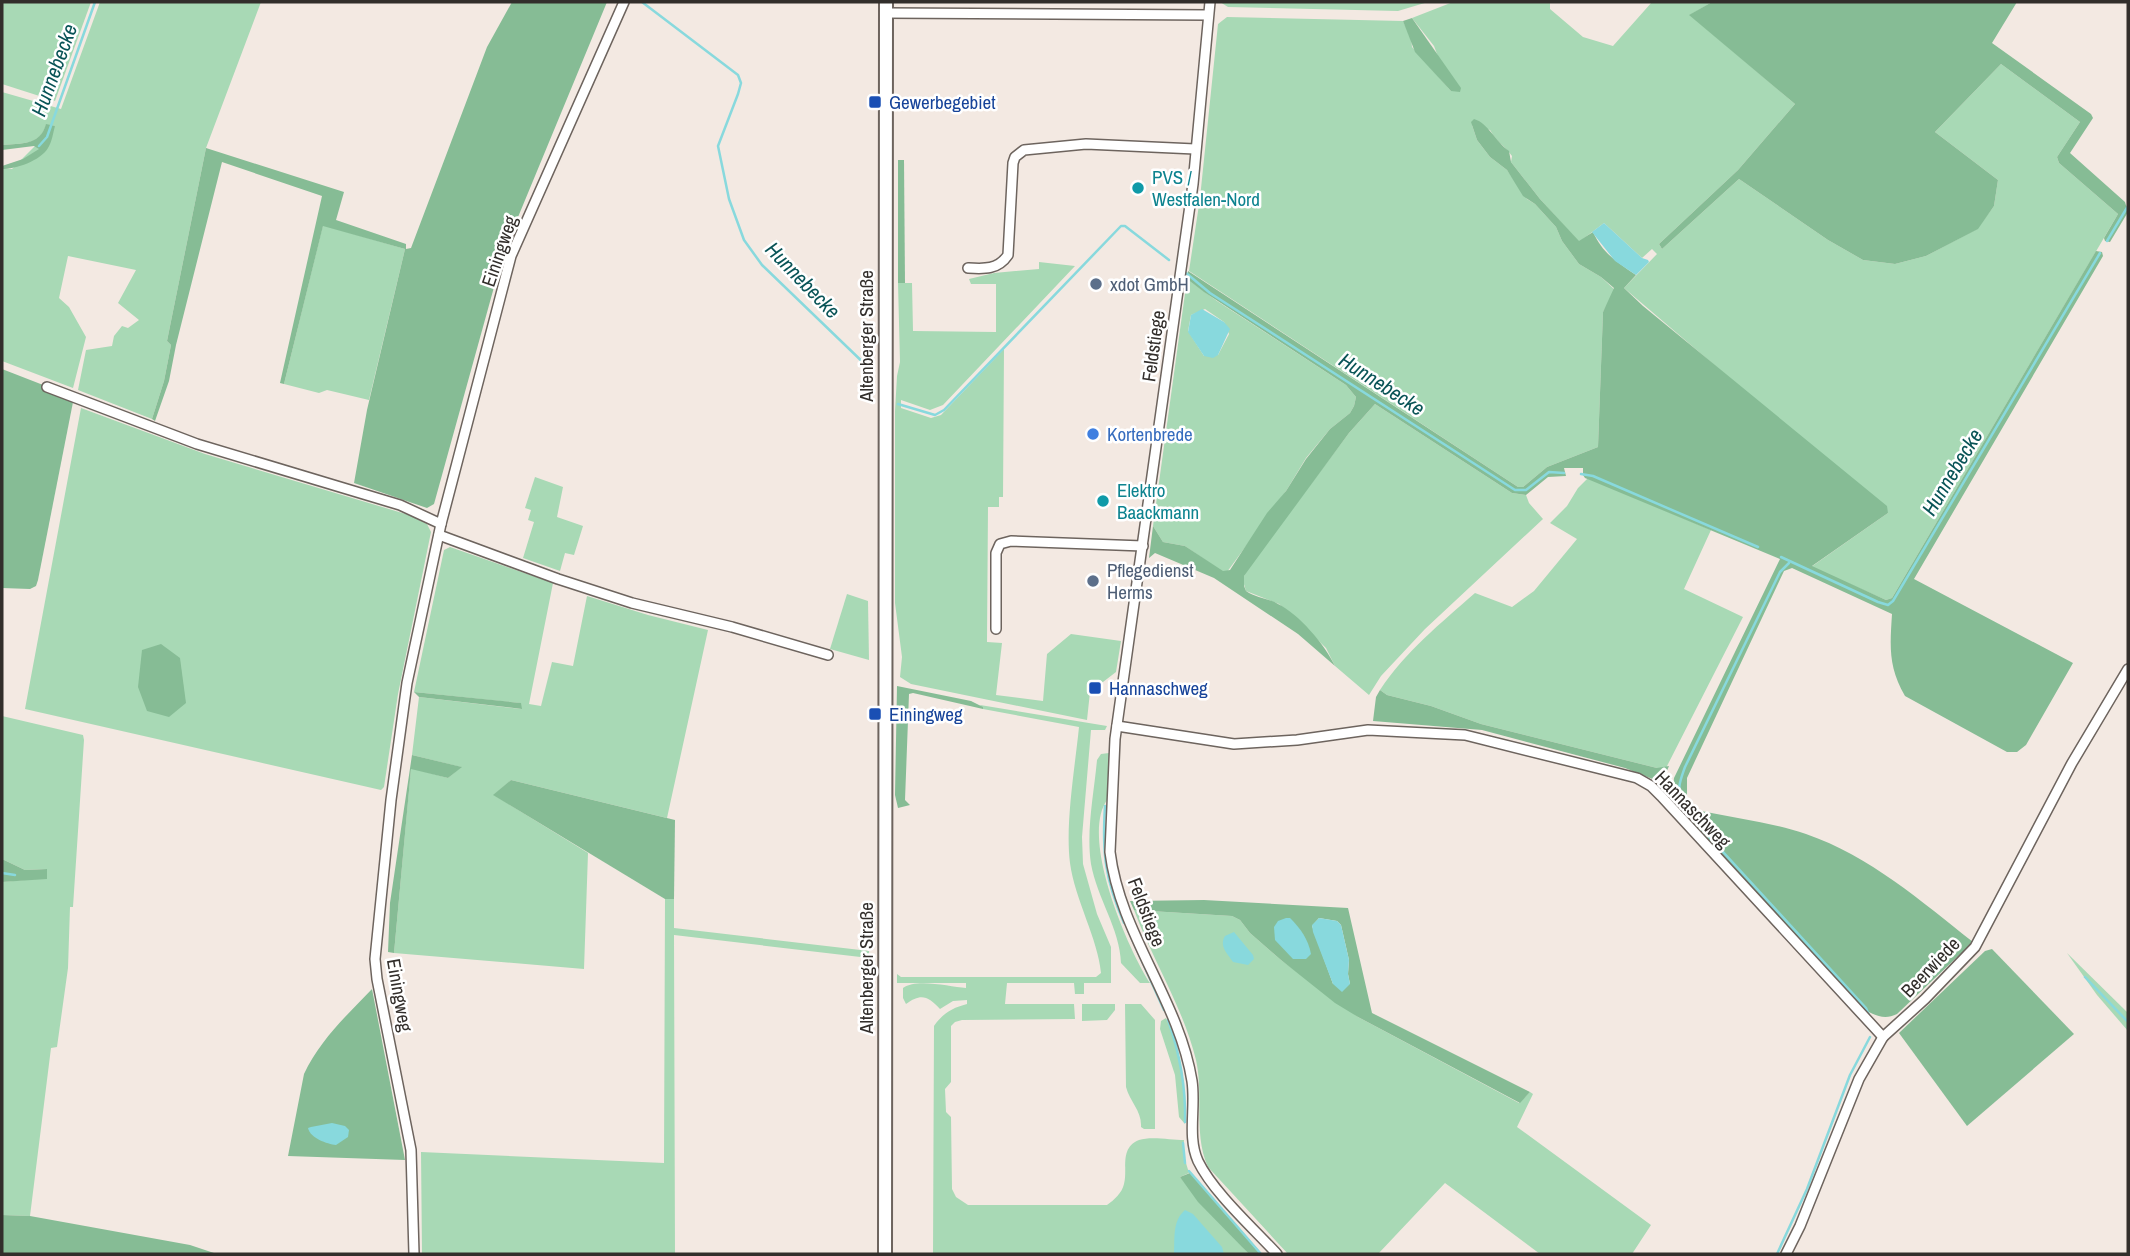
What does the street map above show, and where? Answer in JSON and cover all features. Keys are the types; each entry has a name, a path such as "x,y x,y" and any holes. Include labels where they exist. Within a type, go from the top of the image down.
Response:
{"main road":[{"name":"Altenberger Straße","path":"884,1254 886,7"}],"street":[{"name":"Einingweg","path":"414,1254 414,1174 411,1150 377,979 375,948 403,712 441,524 511,257 624,2"},
{"name":"Feldstiege","path":"1210,2 1188,224 1117,726 1109,838 1112,867 1128,916 1183,1043 1192,1083 1195,1154 1209,1179 1277,1254"},
{"path":"886,7 1208,15"},
{"path":"968,268 997,266 1008,256 1013,163 1015,157 1024,150 1086,144 1195,149"},
{"path":"47,387 197,444 400,505 441,524"},
{"path":"439,535 632,603 732,627 828,655"},
{"path":"996,629 996,553 1000,544 1011,541 1143,547"},
{"name":"Beerwiede","path":"1786,1254 1809,1205 1859,1079 1882,1037 1925,999 1975,947 2072,763 2128,668"},
{"name":"Hannaschweg","path":"1117,726 1234,744 1297,740 1368,730 1465,736 1637,778 1661,796 1882,1037"}],"green space":[{"path":"2,2 91,2 55,101 2,84"},
{"path":"100,2 261,2 206,148 167,341 171,345 164,381 152,419 78,390 86,350 112,346 114,336 122,326 128,328 139,320 118,303 136,270 68,256 59,298 69,307 86,337 73,388 2,361 2,169 12,169 55,126 46,125 39,137 29,142 2,145 2,92 61,109"},
{"path":"512,2 607,2 504,251 434,504 427,508 354,483 367,410 405,249 323,226 284,384 280,383 322,196 222,162 169,381 155,421 152,419 164,381 171,345 167,341 206,148 344,192 336,220 406,244 406,249 411,248 487,47"},
{"path":"1220,2 1428,2 1398,11 1228,7"},
{"path":"1453,2 1550,2 1550,9 1583,37 1613,46 1652,2 1712,2 1690,15 1795,104 1738,170 1659,244 1662,249 1739,179 1828,240 1863,260 1895,264 1926,256 1977,229 1994,206 1998,180 1935,132 2001,64 2080,122 2057,157 2059,163 2118,214 1892,598 1886,600 1811,567 1888,513 1624,288 1657,254 1652,249 1642,258 1604,223 1579,242 1540,199 1511,162 1512,156 1490,130 1472,125 1477,140 1490,157 1507,170 1527,199 1556,227 1562,241 1579,264 1601,277 1615,290 1603,312 1598,447 1547,467 1523,487 1518,487 1189,271 1200,198 1218,24 1227,17 1403,21 1411,37 1412,47 1451,91 1434,46 1412,18"},
{"path":"1712,2 2017,2 1992,43 2091,114 2093,118 2070,153 2125,202 2128,212 2110,242 2105,241 2104,238 2118,214 2059,163 2057,157 2080,122 2001,64 1935,132 1998,180 1994,206 1978,229 1926,256 1895,264 1863,260 1828,240 1739,179 1662,249 1659,244 1738,170 1795,104 1689,15"},
{"path":"1412,18 1461,88 1460,92 1451,91 1415,52 1403,21"},
{"path":"1474,119 1483,124 1509,151 1511,162 1540,199 1579,241 1593,232 1606,252 1636,275 1624,288 1643,306 1887,506 1888,513 1812,566 1886,600 1892,598 2096,251 2102,252 2103,256 1914,579 2073,663 2026,745 2017,752 2007,752 1905,696 1893,666 1892,614 1792,568 1784,571 1687,778 1687,800 1685,803 1678,803 1674,795 1674,778 1780,559 1585,478 1583,468 1564,468 1566,476 1548,477 1526,495 1512,493 1375,404 1349,433 1244,576 1246,591 1274,602 1303,622 1335,666 1298,634 1214,578 1155,553 1149,558 1153,526 1163,542 1185,546 1223,571 1230,570 1306,459 1330,429 1350,413 1356,397 1346,385 1204,292 1187,279 1188,271 1518,487 1523,487 1547,467 1598,447 1603,312 1614,288 1579,264 1562,241 1556,227 1535,204 1523,196 1507,170 1490,157 1477,140 1471,122"},
{"path":"46,124 55,126 44,153 14,168 2,169 2,166 23,159 39,149 34,146 2,150 2,145 34,140"},
{"path":"898,160 904,160 905,283 898,283"},
{"path":"323,225 405,249 369,400 327,390 319,393 284,384"},
{"path":"1039,262 1075,266 943,405 930,410 901,400 901,408 931,418 941,415 1004,349 1003,497 999,497 999,507 988,507 987,642 1002,643 996,695 1043,701 1047,654 1071,634 1121,641 1116,672 1090,692 1087,720 911,684 900,677 902,657 895,603 895,411 900,362 898,283 912,283 913,331 996,332 996,284 971,284 969,279 994,273 1039,269"},
{"path":"1187,279 1346,385 1356,397 1350,413 1330,429 1306,458 1286,491 1227,572 1223,572 1185,546 1163,542 1153,526","holes":["1205,309 1224,322 1229,334 1218,355 1204,356 1188,331 1191,315"]},
{"path":"2,369 74,397 38,580 36,586 30,589 2,588"},
{"path":"1375,404 1512,493 1526,495 1529,503 1543,519 1425,629 1381,676 1369,695 1335,666 1326,648 1289,612 1279,604 1246,591 1243,581 1245,572 1349,433"},
{"path":"81,408 205,454 409,515 427,524 431,532 398,694 384,787 381,790 25,709"},
{"path":"535,477 563,487 557,517 583,526 574,555 565,553 560,571 523,558 534,522 528,520 531,510 525,508"},
{"path":"1588,478 1711,530 1684,589 1743,617 1666,768 1481,724 1431,706 1387,695 1380,690 1412,651 1475,593 1512,607 1534,591 1577,539 1550,523"},
{"path":"450,547 553,583 529,704 541,706 552,662 573,666 587,596 708,630 667,818 511,780 494,795 588,853 584,969 394,953 411,768 448,778 461,767 412,755 419,697 521,709 520,703 414,692 444,550"},
{"path":"847,594 868,601 869,660 830,649"},
{"path":"161,644 180,658 186,703 169,717 147,711 138,687 142,650"},
{"path":"897,686 971,701 983,707 909,694 905,800 910,805 898,808 895,795"},
{"path":"1380,690 1387,695 1431,706 1481,724 1657,768 1669,766 1663,780 1655,780 1625,768 1482,730 1373,721 1376,697"},
{"path":"414,692 521,703 522,709 419,697"},
{"path":"980,705 1107,726 1105,730 1091,730 1082,837 1083,864 1097,914 1111,947 1111,983 1084,983 1084,994 1075,994 1074,983 1007,983 1005,1004 1074,1004 1075,1019 962,1020 951,1026 951,1082 945,1089 946,1112 951,1117 952,1189 956,1197 968,1205 1107,1205 1123,1187 1127,1153 1133,1144 1149,1138 1184,1140 1183,1153 1189,1173 1180,1177 1249,1254 933,1254 934,1026 948,1012 967,1004 967,1000 953,1001 940,1009 932,1001 920,997 906,1004 903,988 925,983 897,983 897,974 901,977 1096,977 1101,973 1096,947 1070,863 1070,813 1079,727 983,709","holes":["925,983 966,983 966,988"]},
{"path":"2,716 83,735 84,740 73,907 70,907 68,968 57,1047 51,1048 30,1216 2,1215 2,882 47,878 46,869 25,870 2,859"},
{"path":"1109,753 1112,757 1107,800 1100,817 1099,840 1103,865 1119,919 1150,983 1140,983 1121,963 1117,938 1091,864 1090,825 1097,760 1101,754"},
{"path":"412,755 462,767 448,778 411,769 394,953 388,952 390,903"},
{"path":"511,780 675,820 674,899 665,899 493,795"},
{"path":"1695,812 1781,827 1829,843 1874,867 1973,942 1897,1014 1882,1017 1869,1012 1860,1007 1690,821"},
{"path":"2,859 25,870 47,869 47,879 2,882"},
{"path":"665,899 674,899 674,928 869,951 869,958 674,935 675,1254 422,1254 421,1152 664,1163"},
{"path":"1204,900 1348,908 1372,1013 1530,1092 1520,1103 1358,1017 1335,1003 1281,960 1250,933 1240,920 1232,916 1134,910 1130,901","holes":["1319,918 1337,921 1341,925 1349,960 1350,984 1333,984 1312,926"]},
{"path":"1134,910 1232,916 1240,920 1250,933 1281,960 1358,1017 1519,1103 1530,1092 1533,1094 1517,1127 1651,1225 1632,1254 1540,1254 1445,1183 1378,1254 1288,1254 1208,1167 1201,1141 1196,1060 1176,1003"},
{"path":"1992,949 2074,1034 1967,1126 1899,1033 1985,951"},
{"path":"2067,953 2128,1013 2128,1031 2097,995"},
{"path":"372,989 405,1160 288,1156 304,1074 310,1062 326,1039"},
{"path":"1082,1004 1115,1004 1115,1010 1107,1020 1082,1021"},
{"path":"1125,1004 1141,1004 1155,1020 1155,1129 1141,1127 1140,1116 1126,1087"},
{"path":"1166,1018 1176,1043 1182,1070 1185,1124 1179,1117 1175,1075 1160,1029 1161,1021"},
{"path":"1190,1173 1262,1254 1249,1254 1198,1202 1180,1177"},
{"path":"2,1215 30,1216 190,1245 217,1254 2,1254"}],"water":[{"path":"1604,223 1642,258 1648,260 1636,275 1615,261 1592,232"},
{"path":"1202,309 1224,322 1230,329 1218,355 1213,358 1204,356 1188,332 1191,315"},
{"path":"1286,918 1294,922 1306,939 1311,954 1306,959 1293,959 1275,940 1274,927 1278,921"},
{"path":"1319,918 1337,921 1341,925 1349,960 1350,984 1342,992 1333,984 1313,932 1312,925"},
{"path":"1234,932 1253,955 1254,959 1248,965 1233,962 1224,949 1225,936"},
{"path":"332,1123 345,1126 349,1130 348,1137 336,1145 315,1138 309,1132 308,1128"},
{"path":"1185,1210 1193,1214 1222,1247 1224,1254 1174,1254 1176,1225"}],"waterway":[{"name":"Hunnebecke","path":"39,146 47,137 95,2"},
{"name":"Hunnebecke","path":"642,2 738,75 741,83 738,94 718,146 729,199 744,240 762,265 871,370"},
{"name":"Hunnebecke","path":"2107,241 2128,206"},
{"name":"Hunnebecke","path":"898,404 935,415 944,410 1121,226 1125,226 1169,260"},
{"name":"Hunnebecke","path":"1781,557 1878,602 1888,605 1893,601 2100,253"},
{"name":"Hunnebecke","path":"1186,273 1210,293 1515,490 1526,490 1549,472 1564,473"},
{"name":"Hunnebecke","path":"1581,474 1593,476 1758,547"},
{"path":"1683,804 1679,790 1685,767 1780,572 1789,563"},
{"path":"1105,806 1106,866 1124,923"},
{"path":"1691,817 1866,1008 1871,1020"},
{"path":"2,873 15,875"},
{"path":"1128,930 1164,1010"},
{"path":"2085,977 2128,1022"},
{"path":"1168,1020 1181,1070 1185,1122"},
{"path":"1777,1254 1807,1189 1850,1075 1870,1037"},
{"path":"1183,1143 1185,1163"},
{"path":"1189,1171 1261,1254"}],"place":[{"name":"Gewerbegebiet","path":"875,102"},
{"name":"PVS / Westfalen-Nord","path":"1138,188"},
{"name":"xdot GmbH","path":"1096,284"},
{"name":"Kortenbrede","path":"1093,434"},
{"name":"Elektro Baackmann","path":"1103,501"},
{"name":"Pflegedienst Herms","path":"1093,581"},
{"name":"Hannaschweg","path":"1095,688"},
{"name":"Einingweg","path":"875,714"}]}
